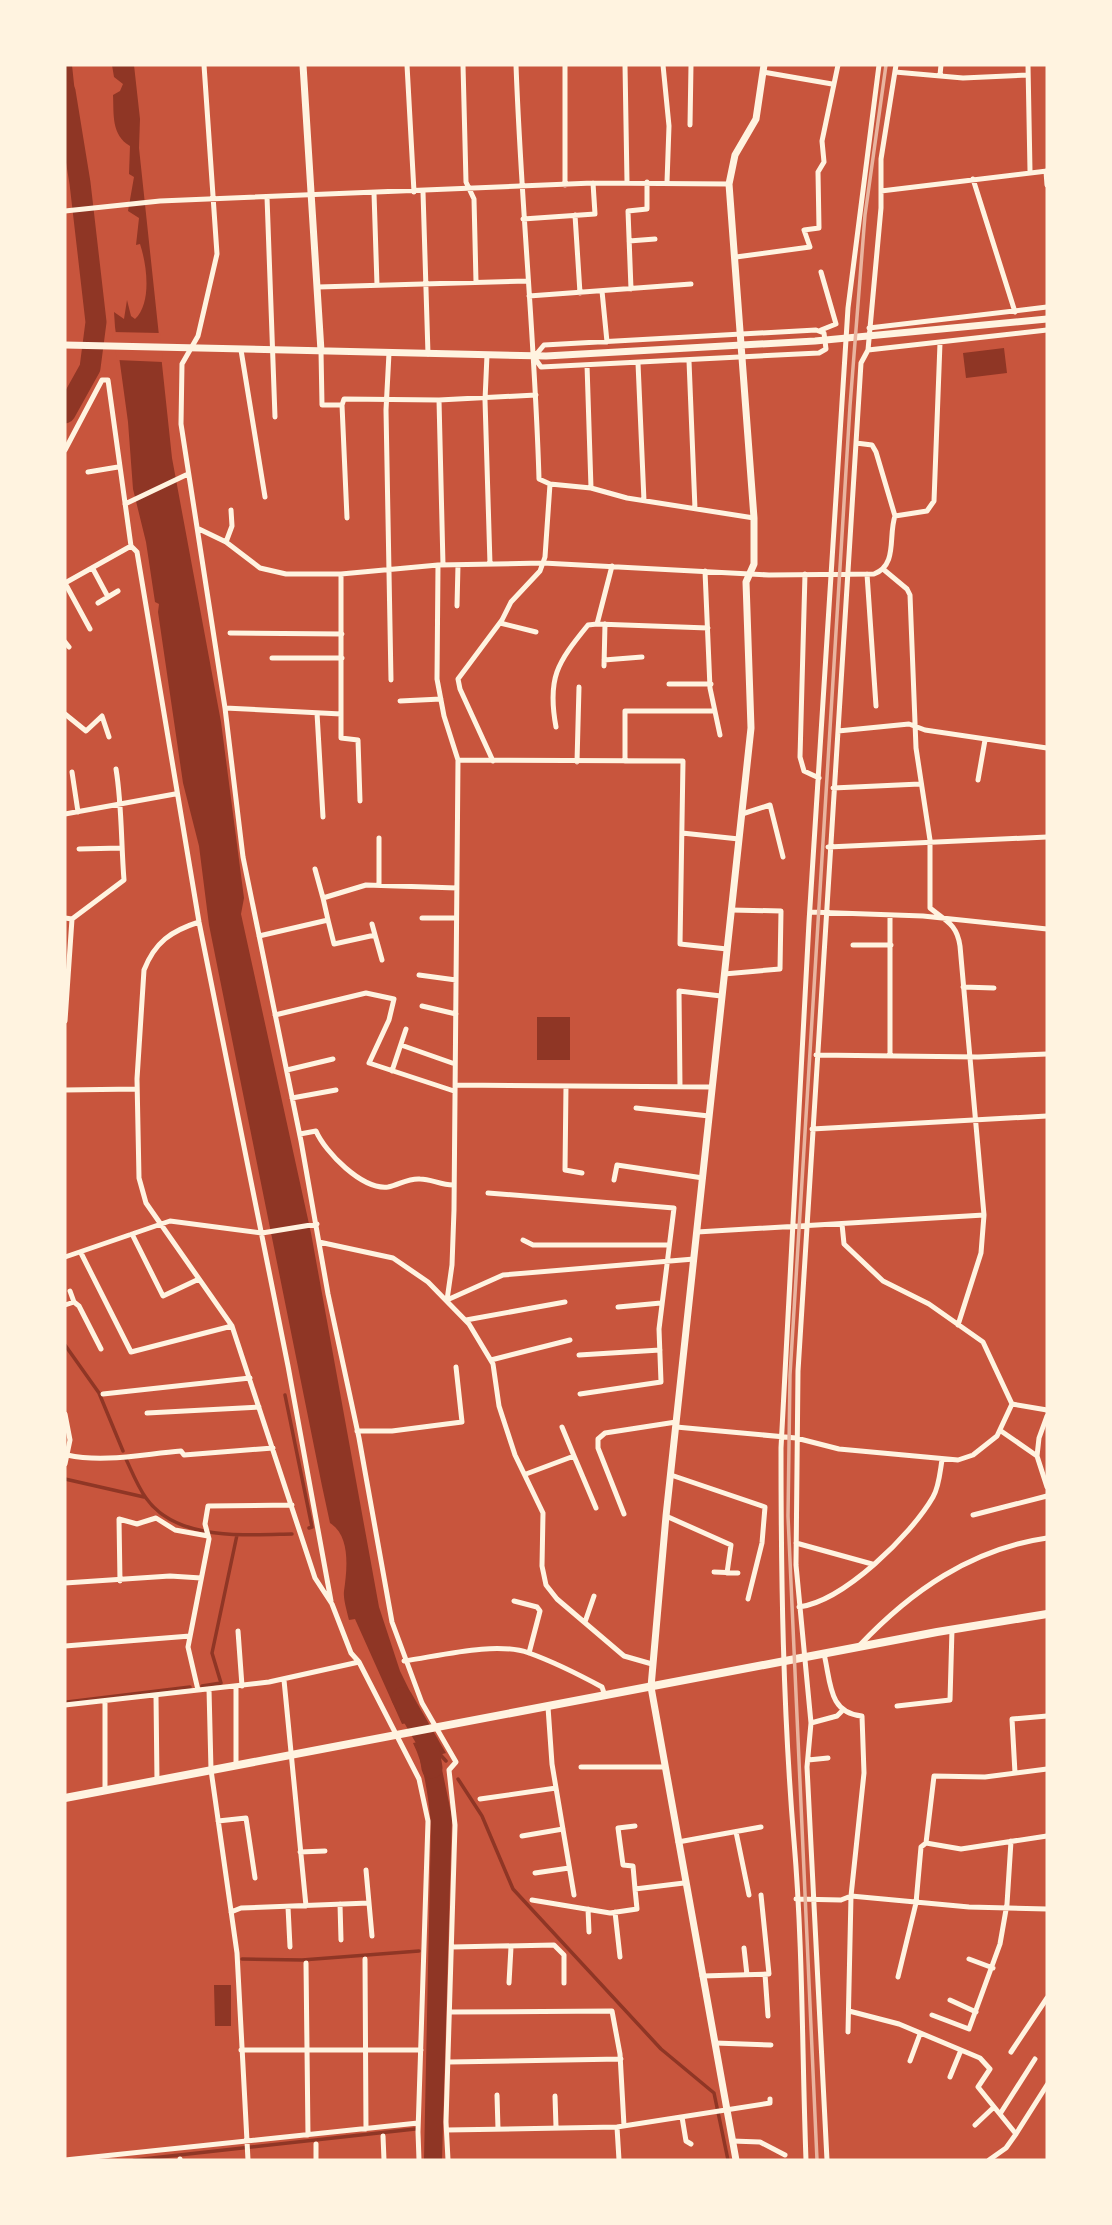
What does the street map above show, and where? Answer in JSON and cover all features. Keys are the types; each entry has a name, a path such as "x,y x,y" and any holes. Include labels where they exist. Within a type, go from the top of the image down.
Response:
{"main road":[{"path":"65,1798 952,1629 1047,1614"}],"street":[{"path":"204,65 217,254 198,336 182,364 181,424 225,708 243,857 300,1134 313,1225 319,1242 357,1431 392,1622 404,1661 432,1728 456,1762 449,1770 455,1821 448,2160"},
{"path":"303,65 318,287 322,405 342,405"},
{"path":"407,65 414,192"},
{"path":"463,65 466,182 474,199 476,282"},
{"path":"516,65 539,479 550,485 591,488 644,501 754,518"},
{"path":"565,65 565,185"},
{"path":"625,65 627,182"},
{"path":"663,65 669,125 667,182"},
{"path":"690,125 691,65"},
{"path":"736,257 810,247 804,230 819,229 818,172 824,164 822,141 838,65"},
{"path":"806,2160 784,1663 780,1531 782,1439 810,912 847,326 857,222 879,65"},
{"path":"940,75 941,65"},
{"path":"1028,65 1030,172"},
{"path":"827,2160 808,1760 811,1723 807,1658 799,1606 796,1543 796,1438 828,847 861,363 868,348 881,191 881,159 895,68 940,75 1028,75"},
{"path":"736,2160 720,2111 715,2043 663,1767 651,1687 652,1664 751,728 746,582 754,564 754,518 729,184 735,155 756,118 763,69 832,84"},
{"path":"881,191 1046,171 1047,185"},
{"path":"973,179 1015,312"},
{"path":"632,289 628,211 647,209 647,182"},
{"path":"65,211 155,202 470,191 593,183 729,184"},
{"path":"523,219 595,214 593,183"},
{"path":"423,192 428,354"},
{"path":"374,193 377,285"},
{"path":"267,197 275,417"},
{"path":"575,215 580,293"},
{"path":"629,241 655,239"},
{"path":"534,356 544,345 823,332 836,324 821,272"},
{"path":"318,287 528,281"},
{"path":"529,296 691,284"},
{"path":"602,291 607,342"},
{"path":"868,330 1047,307"},
{"path":"65,345 534,356 801,342 1047,319"},
{"path":"868,348 940,343 1047,330"},
{"path":"534,356 541,367 819,353 825,349 823,332"},
{"path":"895,516 927,511 934,501 940,343"},
{"path":"241,350 265,497"},
{"path":"389,353 387,400 391,680"},
{"path":"487,355 491,564"},
{"path":"689,361 695,509"},
{"path":"638,363 644,501"},
{"path":"587,365 591,488"},
{"path":"65,450 102,380 108,380 120,461 118,467 128,503 131,546 136,552 143,587 175,794 199,922 265,1232 332,1604 351,1653 359,1662 399,1735 419,1779 427,1812 419,2160"},
{"path":"347,518 342,405 344,399 439,400 536,395"},
{"path":"439,400 440,565 437,679 458,760 452,1265 447,1300"},
{"path":"199,529 226,542 260,568 271,572 341,574 440,565 543,563 749,574 867,574 883,569 890,559 895,516 876,452 872,445 856,443"},
{"path":"88,472 118,467"},
{"path":"128,503 188,474"},
{"path":"493,761 458,679 500,623 511,602 537,577 543,563 550,485"},
{"path":"226,542 232,526 231,510"},
{"path":"90,629 65,583 131,546"},
{"path":"457,607 458,565"},
{"path":"597,624 612,566"},
{"path":"93,569 108,597"},
{"path":"883,569 907,589 910,595 914,725 920,784 930,840 930,908 958,931 984,1214 981,1253 958,1325"},
{"path":"705,571 713,711 720,735"},
{"path":"341,574 341,738 358,740 360,802"},
{"path":"867,574 876,706"},
{"path":"805,575 800,757 804,771 819,778"},
{"path":"98,603 118,591"},
{"path":"500,623 536,632"},
{"path":"605,624 604,663 642,657"},
{"path":"556,727 551,692 559,667 588,625 708,628"},
{"path":"230,633 342,634"},
{"path":"272,658 342,659"},
{"path":"669,684 711,684"},
{"path":"577,762 579,687"},
{"path":"400,701 441,699"},
{"path":"225,708 341,714"},
{"path":"625,761 625,711 713,711"},
{"path":"65,713 86,731 102,716 109,737"},
{"path":"317,713 323,817"},
{"path":"838,731 914,725 925,730 1047,748"},
{"path":"978,780 985,740"},
{"path":"458,760 683,761 680,944 727,948"},
{"path":"65,918 72,919 124,880 121,805 116,769"},
{"path":"72,772 78,812"},
{"path":"833,788 920,784"},
{"path":"65,814 175,794"},
{"path":"741,814 770,805 783,857"},
{"path":"682,833 739,839"},
{"path":"828,847 930,840 1047,837"},
{"path":"379,838 379,885"},
{"path":"79,849 121,848"},
{"path":"315,869 334,944 375,935"},
{"path":"323,898 366,884 457,888"},
{"path":"724,974 780,969 781,911 731,910"},
{"path":"810,912 944,918 1047,929"},
{"path":"890,915 890,1056"},
{"path":"422,918 456,918"},
{"path":"65,1021 72,919"},
{"path":"259,936 328,920"},
{"path":"199,922 162,938 150,953 144,970 137,1089 139,1178 146,1203 232,1326 315,1578 332,1604"},
{"path":"372,923 382,960"},
{"path":"853,945 891,945"},
{"path":"419,975 456,980"},
{"path":"963,987 994,988"},
{"path":"680,1087 680,991 722,996"},
{"path":"275,1015 366,993 394,999 389,1020 368,1059 369,1063 455,1088 712,1087"},
{"path":"422,1006 456,1014"},
{"path":"392,1071 406,1029"},
{"path":"401,1045 455,1064"},
{"path":"816,1055 968,1057 1047,1054"},
{"path":"287,1070 333,1059"},
{"path":"566,1086 565,1170 582,1173"},
{"path":"65,1090 137,1089"},
{"path":"292,1098 336,1090"},
{"path":"636,1108 709,1116"},
{"path":"812,1129 1047,1116"},
{"path":"300,1134 316,1131 321,1144 334,1159 375,1185 387,1187 418,1178 453,1185"},
{"path":"614,1180 617,1165 703,1178"},
{"path":"488,1193 674,1208 661,1303 661,1382 580,1394"},
{"path":"697,1232 984,1214"},
{"path":"65,1257 170,1221 265,1232 313,1225"},
{"path":"624,1514 598,1448 598,1439 604,1433 676,1425 782,1439 796,1438 839,1449 943,1460 967,1459 1001,1432 1012,1404 983,1342 929,1304 883,1281 865,1261 844,1244 842,1224"},
{"path":"132,1234 163,1296 199,1279"},
{"path":"523,1240 533,1245 668,1245"},
{"path":"319,1242 393,1258 447,1300 466,1320 491,1360 497,1378 499,1406 515,1455 543,1513 544,1581 557,1599 624,1656 652,1664"},
{"path":"82,1253 131,1352 232,1326"},
{"path":"447,1300 503,1275 694,1259"},
{"path":"70,1291 101,1349"},
{"path":"65,1305 74,1302"},
{"path":"466,1320 565,1302"},
{"path":"618,1307 661,1303"},
{"path":"491,1360 570,1340"},
{"path":"579,1354 660,1350"},
{"path":"357,1431 392,1431 462,1422 456,1367"},
{"path":"103,1394 250,1378"},
{"path":"1012,1404 1047,1410"},
{"path":"147,1413 259,1407"},
{"path":"65,1414 70,1440 65,1464"},
{"path":"1047,1416 1039,1438 1037,1457 1047,1487"},
{"path":"562,1427 596,1508"},
{"path":"1001,1432 1037,1457"},
{"path":"67,1455 94,1461 127,1455 181,1451 184,1455 273,1448"},
{"path":"526,1474 574,1456"},
{"path":"799,1606 817,1602 837,1591 911,1529 934,1495 943,1460"},
{"path":"671,1475 765,1507 762,1544 748,1600"},
{"path":"973,1515 1047,1496"},
{"path":"198,1690 190,1659 190,1636 201,1578 208,1506 292,1505"},
{"path":"666,1516 731,1545 727,1573"},
{"path":"120,1581 119,1519 137,1524 156,1518 175,1531 207,1532"},
{"path":"857,1648 910,1596 954,1567 1017,1542 1047,1538"},
{"path":"796,1543 872,1564"},
{"path":"714,1572 737,1573"},
{"path":"65,1583 170,1576 201,1578"},
{"path":"585,1622 594,1597"},
{"path":"514,1601 537,1607 540,1611 529,1653"},
{"path":"897,1706 950,1700 952,1629"},
{"path":"236,1765 238,1631"},
{"path":"65,1646 190,1636"},
{"path":"404,1661 494,1649 529,1653 552,1660 602,1687 604,1696"},
{"path":"824,1654 836,1705 842,1711 862,1716 864,1773 851,1896 848,2032"},
{"path":"65,1705 284,1680 359,1662"},
{"path":"284,1680 306,1906"},
{"path":"209,1689 212,1770 237,1953 248,2160"},
{"path":"156,1696 157,1781"},
{"path":"104,1791 105,1701"},
{"path":"548,1707 556,1788 574,1895"},
{"path":"811,1723 837,1716 842,1711"},
{"path":"1015,1773 1012,1719 1047,1716"},
{"path":"808,1760 828,1758"},
{"path":"581,1767 663,1767"},
{"path":"898,1977 916,1903 921,1847 926,1843 934,1776 985,1777 1047,1769"},
{"path":"480,1799 556,1788"},
{"path":"218,1821 246,1818 255,1878"},
{"path":"532,1900 615,1912 637,1909 633,1866 623,1865 618,1828 635,1826"},
{"path":"677,1843 761,1827"},
{"path":"522,1836 563,1829"},
{"path":"736,1832 749,1895"},
{"path":"926,1843 961,1849 1047,1836"},
{"path":"932,2015 969,2029 993,1968 1006,1909 1011,1842"},
{"path":"300,1852 325,1851"},
{"path":"536,1873 569,1868"},
{"path":"366,1870 372,1936"},
{"path":"635,1889 684,1883"},
{"path":"702,1976 769,1974 761,1895"},
{"path":"796,1899 841,1900 851,1896 1006,1909 1047,1909"},
{"path":"231,1912 241,1908 369,1903"},
{"path":"340,1904 341,1940"},
{"path":"288,1907 290,1947"},
{"path":"588,1909 589,1932"},
{"path":"615,1912 620,1957"},
{"path":"452,1947 554,1945 564,1955 564,1983"},
{"path":"509,1983 511,1947"},
{"path":"744,1948 747,1975"},
{"path":"365,1959 366,2129"},
{"path":"969,1959 993,1968"},
{"path":"306,1963 308,2135"},
{"path":"765,1974 768,2016"},
{"path":"1011,2052 1047,1998"},
{"path":"950,2000 976,2012"},
{"path":"450,2012 612,2011 621,2059 624,2126"},
{"path":"849,2011 899,2024 980,2058 990,2068 978,2087 1016,2134"},
{"path":"910,2061 920,2034"},
{"path":"715,2043 771,2045"},
{"path":"241,2050 421,2050"},
{"path":"950,2077 961,2050"},
{"path":"449,2062 621,2059"},
{"path":"1000,2114 1035,2059"},
{"path":"989,2160 1006,2148 1047,2085"},
{"path":"497,2095 498,2129"},
{"path":"555,2096 556,2127"},
{"path":"447,2130 617,2127 771,2103 770,2098"},
{"path":"975,2124 994,2107"},
{"path":"682,2118 686,2141 691,2144"},
{"path":"65,2160 247,2145 308,2135 418,2123"},
{"path":"617,2127 619,2160"},
{"path":"383,2136 384,2160"},
{"path":"732,2141 760,2142 785,2155"},
{"path":"316,2144 316,2160"}],"shaded area":[{"path":"65,65 72,65 76,103 70,98 70,112 65,121"},
{"path":"112,65 134,65 140,119 139,148 172,458 221,722 244,898 241,914 311,1233 379,1607 400,1671 424,1720 402,1724 355,1619 349,1620 345,1605 346,1554 341,1536 330,1523 322,1486 209,925 199,846 183,783 159,604 155,602 146,542 133,489 128,422 115,327 114,312 124,319 127,300 131,316 135,319 140,312 146,294 146,273 140,244 136,245 139,218 128,211 134,177 129,174 130,146 119,136 114,117 113,95 120,91 123,84 114,77"},
{"path":"1004,348 1007,373 966,378 963,353"},
{"path":"537,1017 570,1017 570,1060 537,1060"},
{"path":"437,1738 446,1753 439,1755 452,1817 442,2160 424,2160 431,1824 423,1772 413,1743"},
{"path":"214,1985 231,1985 231,2026 215,2026"}],"pier":[{"path":"112,332 160,333 163,362 117,360"}],"waterway":[{"path":"65,91 80,183 96,322 90,368 65,413"},
{"path":"65,1345 99,1393 123,1451"},
{"path":"285,1395 312,1527 309,1528"},
{"path":"126,1459 146,1498 159,1512 175,1522 193,1529 213,1532 292,1534"},
{"path":"65,1479 144,1497"},
{"path":"202,1686 221,1683 212,1653 237,1535"},
{"path":"67,1702 190,1687"},
{"path":"402,1698 428,1743 432,1768"},
{"path":"437,1751 446,1761"},
{"path":"458,1779 482,1816 513,1889 661,2049 714,2093 728,2160"},
{"path":"242,1959 302,1960 419,1951"},
{"path":"134,2160 415,2129"}],"railway":[{"path":"817,2160 788,1516 790,1375 850,406 865,215 886,65"}]}
